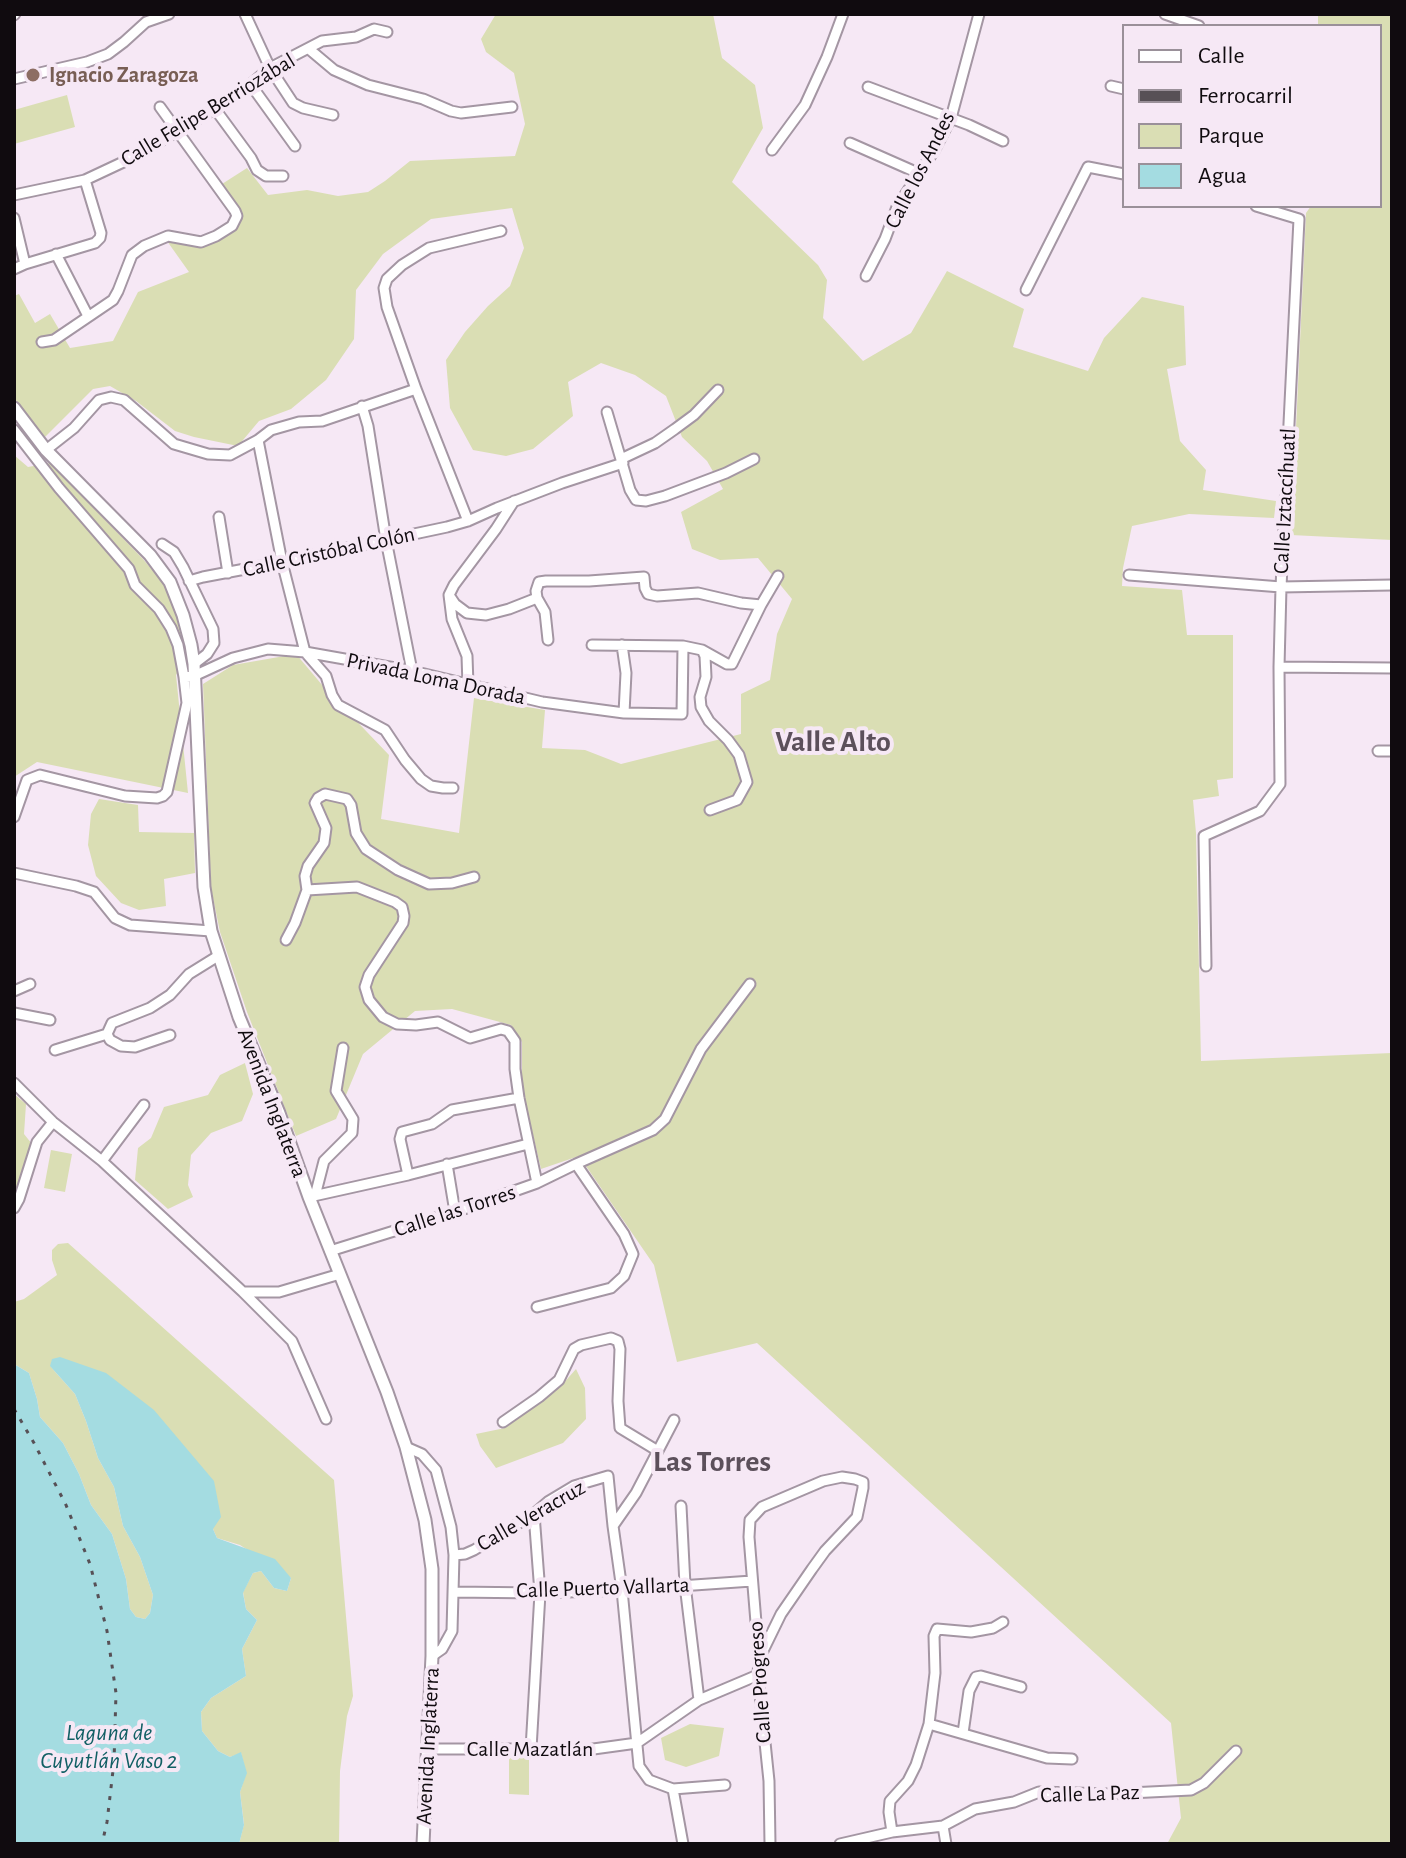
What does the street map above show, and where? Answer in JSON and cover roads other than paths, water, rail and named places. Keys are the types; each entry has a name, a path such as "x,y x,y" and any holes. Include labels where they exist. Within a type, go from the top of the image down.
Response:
{"main road":[{"name":"Avenida Inglaterra","path":"14,408 46,450 150,555 170,582 183,615 191,645 204,887 211,931 239,1017 387,1392 406,1447 425,1520 432,1569 432,1656 423,1844"}],"street":[{"path":"14,79 108,54 124,42 144,18 169,14"},
{"path":"245,14 270,68 293,103 333,115"},
{"path":"772,150 805,105 843,14"},
{"name":"Calle los Andes","path":"866,276 897,207 934,151 951,118 979,14"},
{"path":"1165,14 1193,24"},
{"name":"Calle Felipe Berriozábal","path":"14,195 85,180 134,157 215,109 270,68 322,41 356,37 374,29 387,32"},
{"path":"309,49 334,70 368,85 423,99 451,111 461,113 512,107"},
{"path":"251,85 295,146"},
{"path":"1111,86 1122,89"},
{"path":"868,87 1003,141"},
{"path":"42,342 54,340 113,300 132,255 144,246 168,236 201,242 232,226 237,216 235,211 160,107"},
{"path":"215,109 257,170 266,176 283,176"},
{"path":"850,143 918,173"},
{"path":"1026,290 1088,167 1122,174"},
{"path":"14,269 95,243 100,238 85,180"},
{"name":"Calle Iztaccíhuatl","path":"1206,966 1204,836 1260,811 1280,784 1281,587 1299,219 1263,208"},
{"path":"14,218 25,264"},
{"path":"468,521 416,389 387,307 384,288 387,279 402,265 429,248 501,231"},
{"path":"56,254 88,316"},
{"path":"46,450 74,428 99,400 111,397 124,400 174,444 208,454 230,455 271,430 299,422 322,421 416,389"},
{"name":"Calle Cristóbal Colón","path":"189,581 468,521 622,461 655,443 694,415 718,390"},
{"path":"362,406 412,671"},
{"path":"607,412 630,490 636,500 646,501 726,473 754,459"},
{"path":"14,430 129,569 135,585 159,609 191,672 167,792 157,798 125,796 40,775 27,780 14,817"},
{"path":"258,440 282,562 305,652 326,676 338,705 385,730 421,779 431,786 453,788"},
{"path":"468,685 469,664 452,619 449,595 514,501"},
{"path":"219,517 228,573"},
{"path":"162,544 174,552 213,629 214,643 191,672"},
{"path":"1129,575 1281,587 1392,585"},
{"path":"592,645 683,646 702,650 732,664 778,576"},
{"path":"548,640 545,612 537,598 539,582 644,577 648,594 698,593 761,605"},
{"path":"449,595 467,613 486,615 537,598"},
{"path":"622,645 626,673 624,713"},
{"name":"Privada Loma Dorada","path":"191,672 268,649 305,652 412,671 542,702 624,713 682,714 683,646"},
{"path":"702,650 706,677 700,697 701,707 709,721 739,755 747,782 737,800 710,810"},
{"path":"1279,667 1392,668"},
{"path":"1378,751 1392,751"},
{"path":"286,940 307,890 305,876 308,866 324,843 326,828 315,803 325,794 347,799 356,833 366,849 398,870 429,884 452,883 474,877"},
{"path":"14,873 94,892 115,918 130,925 211,931"},
{"path":"307,890 357,887 402,907 403,923 369,975 365,987 369,1000 383,1017 397,1024 438,1022 470,1038 501,1029 508,1031 515,1041 519,1098 537,1183"},
{"path":"55,1050 107,1034 112,1023 150,1008 170,995 189,974 218,956"},
{"path":"14,991 30,984"},
{"name":"Calle las Torres","path":"330,1251 537,1183 653,1130 665,1119 701,1049 750,984"},
{"path":"14,1013 50,1020"},
{"path":"107,1034 110,1040 121,1046 135,1047 170,1035"},
{"path":"312,1196 324,1161 352,1133 353,1119 336,1091 343,1048"},
{"path":"14,1083 53,1122 102,1161 292,1341 326,1419"},
{"path":"408,1175 400,1139 402,1132 432,1124 452,1110 519,1098"},
{"path":"102,1161 144,1105"},
{"path":"14,1208 37,1142 53,1122"},
{"path":"312,1196 528,1144"},
{"path":"447,1164 455,1212"},
{"path":"537,1307 611,1288 624,1276 633,1254 624,1234 576,1164"},
{"path":"243,1292 279,1292 340,1274"},
{"path":"503,1422 559,1380 574,1349 611,1338 618,1341 620,1349 620,1428 658,1451"},
{"path":"674,1420 636,1493 613,1526 639,1766 649,1780 673,1789 725,1785"},
{"path":"406,1447 422,1454 436,1470 451,1527 454,1555 452,1631 442,1649 432,1656"},
{"name":"Calle Veracruz","path":"454,1555 474,1550 574,1486 608,1476 613,1526"},
{"name":"Calle Progreso","path":"759,1659 781,1614 812,1569 857,1517 863,1482 842,1477 823,1481 762,1507 750,1520 758,1675 769,1781 770,1844"},
{"path":"681,1506 685,1585 699,1700"},
{"path":"531,1749 540,1593 534,1514"},
{"name":"Calle Puerto Vallarta","path":"453,1592 622,1590 752,1581"},
{"path":"892,1832 890,1801 908,1781 929,1724 935,1673 934,1636 937,1629 971,1632 993,1628 1003,1622"},
{"name":"Calle Mazatlán","path":"427,1749 579,1751 637,1743 699,1700 758,1675"},
{"path":"963,1733 969,1691 976,1677 1021,1687"},
{"path":"929,1724 1047,1758 1072,1759"},
{"name":"Calle La Paz","path":"840,1844 892,1832 943,1826 975,1809 1014,1802 1039,1792 1109,1794 1191,1790 1204,1783 1236,1751"},
{"path":"673,1789 683,1844"},
{"path":"943,1826 946,1844"}],"water":[{"name":"Laguna de Cuyutlán Vaso 2","path":"60,1357 106,1373 154,1410 214,1481 221,1517 213,1529 217,1538 275,1559 291,1578 287,1591 274,1588 261,1571 253,1573 243,1593 246,1609 257,1620 242,1649 246,1676 211,1698 201,1712 202,1731 218,1751 230,1757 241,1752 247,1773 240,1792 244,1825 239,1844 14,1844 14,1364 29,1373 40,1417 63,1443 91,1505 112,1534 126,1579 130,1609 136,1617 145,1619 150,1613 153,1595 140,1557 123,1526 114,1487 98,1458 75,1394 50,1366 52,1359"}],"railway":[{"path":"14,1409 66,1505 90,1564 107,1631 116,1693 114,1762 102,1844"}],"place":[{"name":"Ignacio Zaragoza","path":"33,75"}],"district":[{"name":"Valle Alto","path":"833,742"},
{"name":"Las Torres","path":"712,1462"}]}
